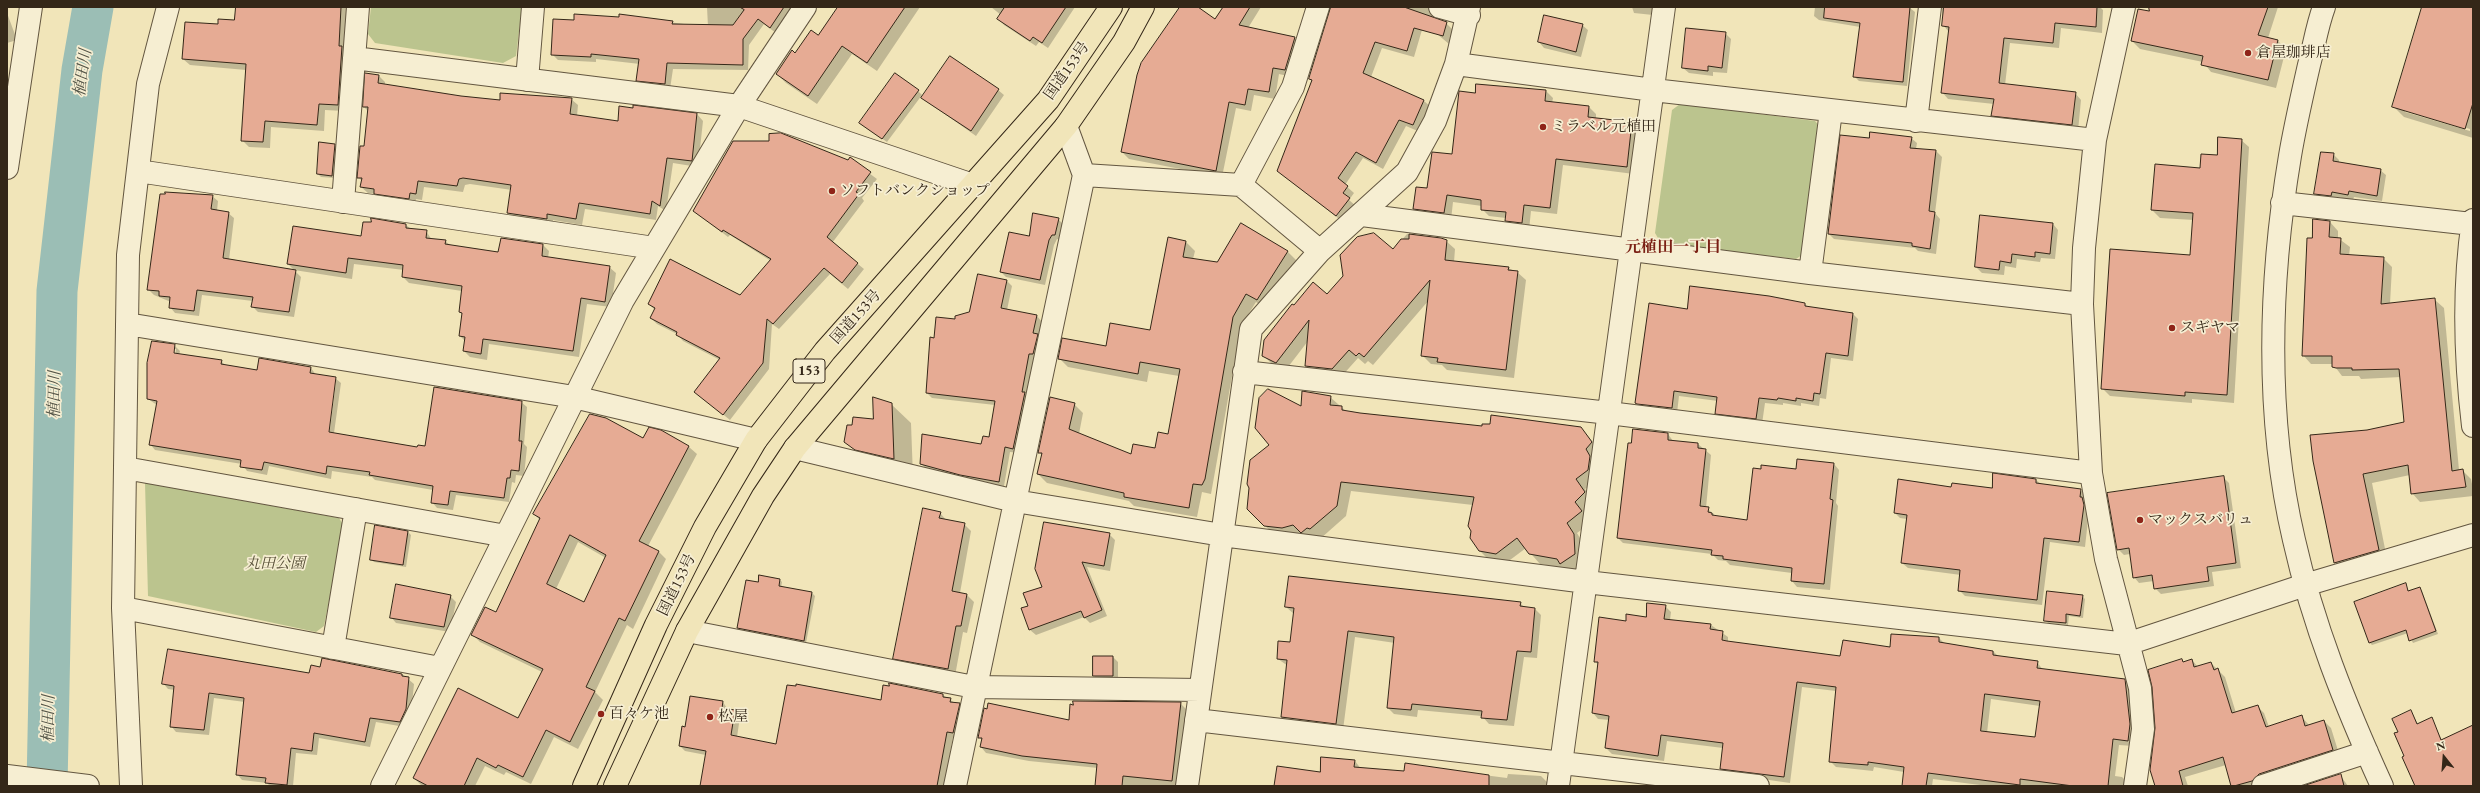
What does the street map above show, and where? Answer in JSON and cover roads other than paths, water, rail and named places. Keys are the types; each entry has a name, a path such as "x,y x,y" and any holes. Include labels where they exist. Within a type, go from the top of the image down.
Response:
{"highway":[{"name":"国道153号","path":"584,786 656,625 698,541 756,440 825,351 1048,100 1111,7"},
{"name":"国道153号","path":"615,786 687,631 763,496 795,448 1066,126 1124,42 1143,7"}],"street":[{"path":"7,168 31,7"},
{"path":"131,786 123,608 128,255 148,84 168,7"},
{"path":"343,202 358,7"},
{"path":"527,80 534,7"},
{"path":"382,786 623,300 739,106 805,7"},
{"path":"1242,185 1293,87 1318,7"},
{"path":"1187,786 1251,329 1320,251 1362,215 1407,172 1435,120 1456,64 1469,11 1440,7"},
{"path":"1558,786 1664,7"},
{"path":"1916,121 1930,7"},
{"path":"2124,7 2095,140 2084,248 2082,304 2091,473 2106,559 2127,644 2140,688 2143,729 2135,786"},
{"path":"2324,7 2295,129 2282,203 2275,271 2273,368 2284,487 2293,539 2305,585 2356,728 2382,786"},
{"path":"354,58 739,106 973,186"},
{"path":"1456,64 1653,90 1916,121 2095,140"},
{"path":"1810,273 1831,111"},
{"path":"955,786 974,688 1084,175 1066,126"},
{"path":"138,172 654,248"},
{"path":"1084,175 1242,185 1320,251"},
{"path":"2282,203 2473,222 2467,298 2468,381 2473,426"},
{"path":"1362,215 1810,273 2082,304"},
{"path":"127,324 574,397 756,440"},
{"path":"1244,372 1609,413 2091,473"},
{"path":"795,448 1015,502 1222,535 1586,582 2127,644 2305,585 2473,535"},
{"path":"126,468 506,536"},
{"path":"333,648 356,509"},
{"path":"123,608 440,668"},
{"path":"687,631 974,688 1200,690"},
{"path":"1196,720 1758,786"},
{"path":"2263,786 2367,752"},
{"path":"9,777 88,786"}],"waterway":[{"name":"植田川","path":"47,786 57,291 82,70 93,7"}],"place":[{"name":"倉屋珈琲店","path":"2248,53"},
{"name":"ミラベル元植田","path":"1543,127"},
{"name":"ソフトバンクショップ","path":"832,191"},
{"name":"スギヤマ","path":"2172,328"},
{"name":"マックスバリュ","path":"2140,520"},
{"name":"百々ケ池","path":"601,714"},
{"name":"松屋","path":"710,717"}],"district":[{"name":"元植田一丁目","path":"1673,248"}],"park label":[{"name":"丸田公園","path":"275,564"}]}
